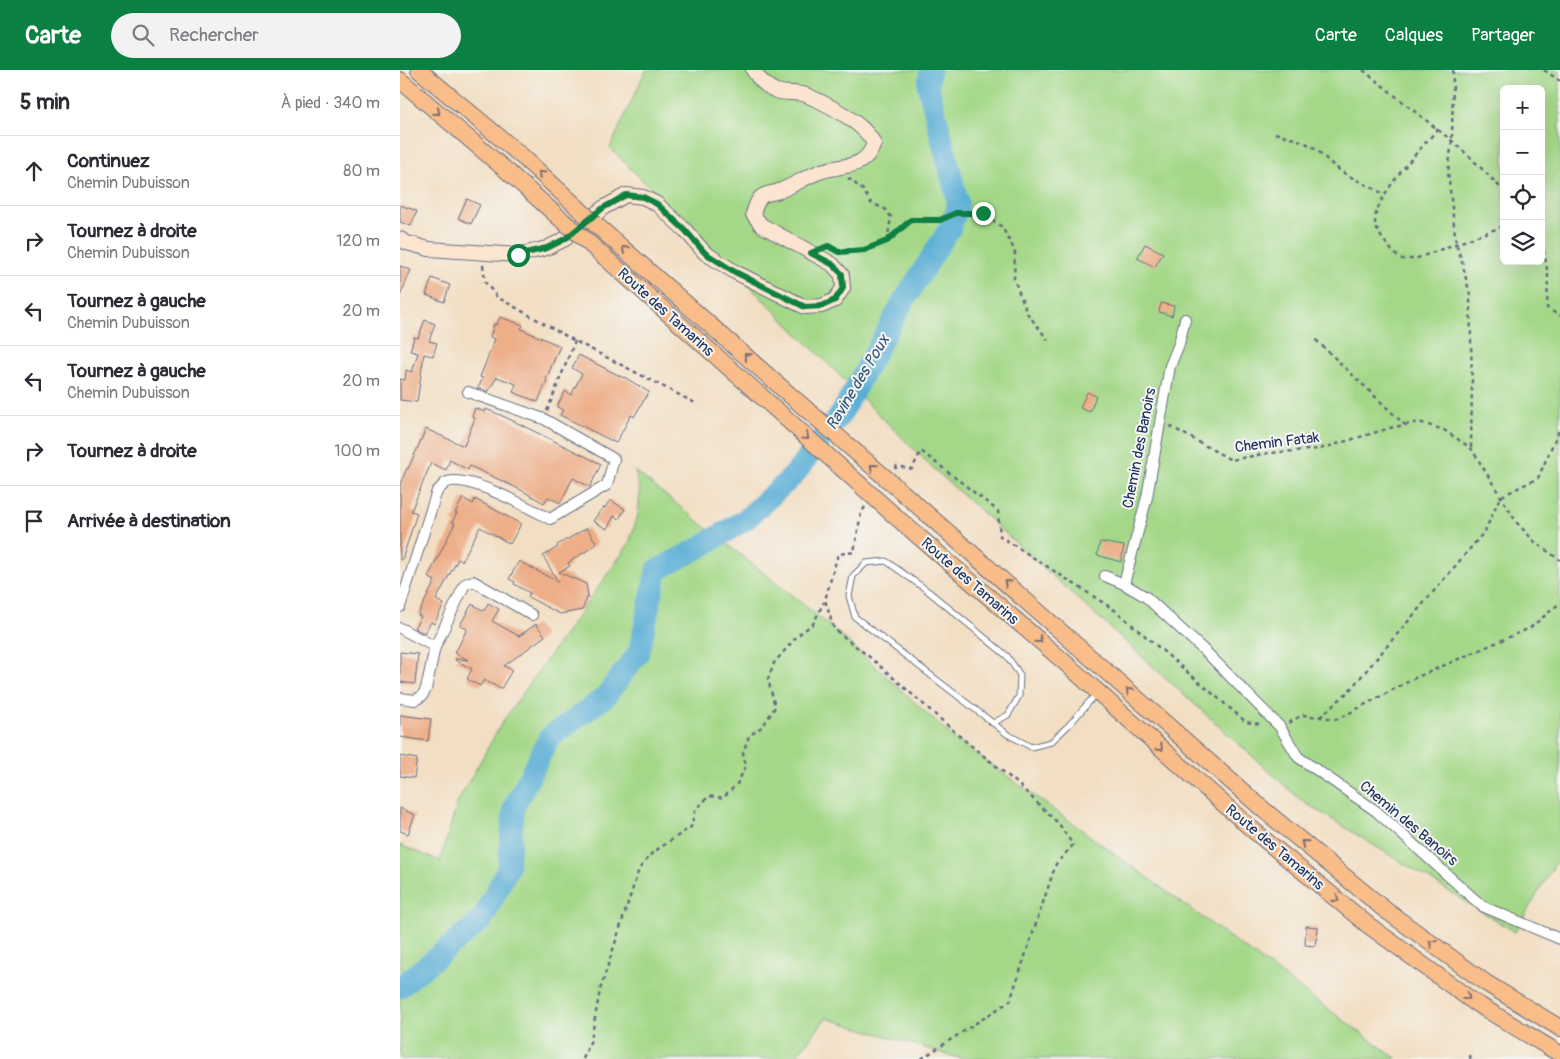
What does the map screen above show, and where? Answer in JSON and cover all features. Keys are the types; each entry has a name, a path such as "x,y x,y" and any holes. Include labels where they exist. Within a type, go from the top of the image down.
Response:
{"highway":[{"name":"Route des Tamarins","path":"419,70 524,158 594,223 1265,811 1376,902 1486,983 1560,1028"},
{"name":"Route des Tamarins","path":"400,80 582,237 896,517 1098,692 1253,830 1368,926 1474,1002 1560,1054"}],"main road":[{"path":"400,239 406,243 429,249 518,255 547,248 565,239 603,208 626,195 643,197 657,204 685,230 705,253 735,272 805,307 822,306 835,300 843,288 842,274 832,264 761,225 754,214 755,204 762,196 778,191 822,171 862,161 870,154 874,144 871,137 864,130 835,109 804,94 775,90 759,79 753,70"}],"street":[{"name":"Chemin des Banoirs","path":"1124,584 1147,497 1170,366 1179,344 1185,319"},
{"path":"400,607 437,492 446,483 458,481 491,490 550,519 607,485 614,459 544,419 468,392"},
{"name":"Chemin des Banoirs","path":"1105,576 1124,584 1146,597 1207,653 1280,727 1298,757 1376,811 1482,906 1560,939"},
{"path":"400,698 415,700 422,696 426,689 435,647 465,584 473,581 532,615"},
{"path":"400,628 435,647"}],"lane":[{"path":"993,722 1008,715 1019,696 1020,675 1007,656 928,591 886,561 866,564 853,576 849,596 855,617 1007,734 1031,747 1050,742 1069,725 1098,692"}],"path":[{"path":"1363,70 1438,129 1500,187"},
{"path":"1453,70 1452,141 1448,172 1456,244 1470,295 1471,448"},
{"path":"1544,70 1560,81"},
{"path":"1438,129 1396,177 1379,207 1374,221 1379,233 1400,259 1414,258 1500,228"},
{"path":"1275,133 1304,142 1316,149 1335,167 1347,175 1386,195"},
{"path":"846,177 863,190 871,203 885,209 891,218 887,241"},
{"path":"834,249 839,252 864,250 887,241 911,220 940,220 956,213 983,213 1002,227 1015,251 1014,279 1028,313 1048,340"},
{"path":"483,253 485,282 497,297 575,341 695,403"},
{"path":"1545,258 1548,275 1547,308 1560,316"},
{"path":"1316,340 1405,425"},
{"path":"544,419 575,341"},
{"name":"Chemin Fatak","path":"1159,422 1231,460 1269,453 1320,449 1419,422 1444,430 1471,448 1517,523 1536,543 1560,560"},
{"path":"1320,717 1348,692 1486,532 1500,497 1538,478 1560,428"},
{"path":"583,1059 591,1040 600,990 639,869 652,853 691,827 695,811 710,796 723,798 737,784 746,766 743,753 749,736 763,726 775,707 768,679 774,663 798,635 813,624 825,600"},
{"path":"1470,1059 1471,1051"}],"green space":[{"path":"646,70 1560,70 1560,855 1515,932 1302,801 934,469 610,148"},
{"path":"635,471 834,629 956,740 1397,1059 962,1059 826,1018 794,1059 400,1059 400,845 440,861 458,801 503,721 629,544 638,515 640,492"}],"building":[{"path":"467,199 480,205 471,224 458,218"},
{"path":"400,205 417,211 411,226 400,222"},
{"path":"1145,244 1163,253 1155,267 1137,258"},
{"path":"400,266 411,270 400,296"},
{"path":"432,278 450,285 444,302 426,295"},
{"path":"1161,303 1174,306 1172,316 1159,312"},
{"path":"500,317 523,325 521,329 560,346 538,402 513,392 516,384 497,377 488,392 478,388 483,378 480,377 495,339 490,337 494,324 496,325"},
{"path":"425,320 435,324 429,341 437,343 433,356 424,354 417,402 400,400 400,379 405,380 406,370 412,372 418,353 410,351 414,337 418,338"},
{"path":"579,355 624,377 649,392 634,417 631,415 616,443 560,415 563,410 557,407 565,391 571,395 582,374 572,368"},
{"path":"1087,392 1096,396 1090,412 1080,408"},
{"path":"475,408 485,412 486,409 505,417 601,464 590,487 573,478 560,503 548,497 544,503 470,466 468,470 450,460 446,470 431,463 411,511 417,513 402,560 400,560 400,484 426,429 464,446 475,418 472,417"},
{"path":"463,498 473,504 475,499 521,524 510,544 480,527 462,561 458,559 436,600 444,604 434,624 431,622 424,633 414,628 421,617 418,615 435,581 428,577 455,523 452,522"},
{"path":"610,500 625,509 619,519 614,516 607,529 593,521"},
{"path":"587,528 597,544 568,563 570,566 559,572 586,584 588,596 582,610 560,614 528,597 530,593 509,579 519,561 558,582 543,556 558,547 557,545"},
{"path":"1100,542 1124,546 1121,562 1097,555"},
{"path":"488,603 499,609 492,621 519,636 536,624 545,636 504,666 512,670 501,689 484,680 480,686 467,679 472,669 455,660 468,660 455,653 467,629 460,625 472,604 484,611"},
{"path":"400,652 418,654 415,684 400,682"},
{"path":"400,715 431,719 428,741 400,737"},
{"path":"400,756 417,759 414,778 400,776"},
{"path":"400,808 415,815 408,834 400,831"},
{"path":"1306,926 1318,927 1315,946 1305,945"}],"waterway":[{"name":"Ravine des Poux","path":"400,987 482,920 508,868 514,807 549,738 605,697 639,652 657,570 699,548 745,520 794,475 841,414 903,302 950,228 958,202 928,86 930,70"}],"route":[{"path":"518,255 547,248 565,239 603,208 626,195 643,197 657,204 685,230 705,253 735,272 805,307 822,306 835,300 843,288 842,274 832,264 811,253 828,246 839,252 864,250 887,241 911,220 940,220 956,213 983,213"}]}
